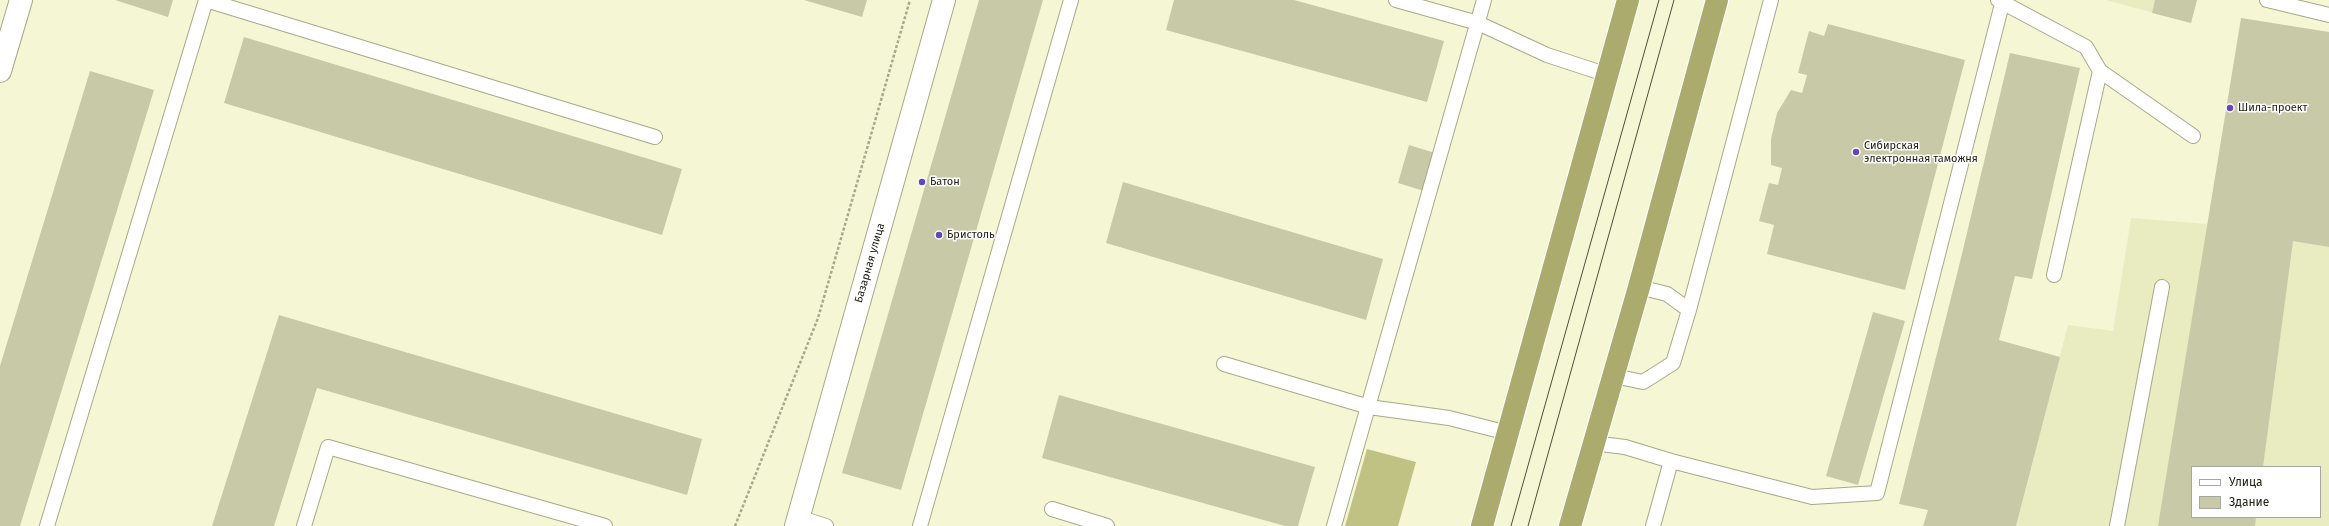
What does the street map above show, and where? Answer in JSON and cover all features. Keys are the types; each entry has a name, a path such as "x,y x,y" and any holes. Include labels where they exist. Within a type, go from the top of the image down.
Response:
{"highway":[{"path":"1482,526 1628,0"},
{"path":"1570,526 1639,287 1716,0"}],"street":[{"path":"0,71 21,0"},
{"name":"Базарная улица","path":"797,522 944,0"}],"lane":[{"path":"48,526 206,0 654,137"},
{"path":"920,526 1071,0"},
{"path":"1396,0 1478,23 1547,55 1608,75"},
{"path":"1334,526 1484,0"},
{"path":"1614,376 1643,382 1673,363 1689,310 1771,0"},
{"path":"2267,0 2329,15"},
{"path":"1593,443 1625,447 1671,462 1812,497 1877,493 2002,1 2086,48 2100,71 2193,136"},
{"path":"2054,275 2100,71"},
{"path":"1639,287 1667,294 1689,310"},
{"path":"2118,526 2162,287"},
{"path":"1224,364 1368,407 1448,418 1508,433"},
{"path":"304,526 328,447 605,526"},
{"path":"1653,526 1671,462"},
{"path":"1052,509 1107,526"},
{"path":"797,522 826,526"}],"path":[{"path":"735,526 818,318 910,0"}],"shaded area":[{"path":"2106,0 2197,0 2191,23"},
{"path":"2131,218 2208,224 2329,247 2329,526 2016,526 2068,325 2113,331"},
{"path":"1367,449 1416,462 1398,526 1345,526"}],"building":[{"path":"115,0 173,0 168,17"},
{"path":"804,0 867,0 862,17"},
{"path":"979,0 1043,0 901,490 842,473"},
{"path":"1174,0 1294,0 1444,41 1427,102 1166,30"},
{"path":"2155,0 2197,0 2191,23 2152,13"},
{"path":"2241,18 2329,32 2329,247 2293,241 2263,466 2191,466 2191,518 2256,518 2255,526 2158,526"},
{"name":"Сибирская электронная таможня","path":"1828,24 1965,60 1905,290 1767,254 1774,225 1759,221 1769,183 1778,185 1782,168 1771,165 1771,139 1777,113 1791,90 1802,93 1807,75 1798,73 1809,31 1824,36"},
{"path":"244,37 682,169 662,235 224,103"},
{"path":"2010,53 2080,68 2032,279 2015,276 1999,340 2060,357 2016,526 1923,526 1928,510 1899,504 1960,262"},
{"path":"90,71 154,90 20,526 0,526 0,366"},
{"path":"1409,145 1435,153 1424,191 1398,183"},
{"path":"1123,182 1383,259 1366,320 1106,243"},
{"path":"1873,312 1905,321 1858,485 1826,476"},
{"path":"279,315 702,439 687,495 317,388 274,526 212,526"},
{"path":"1059,395 1315,467 1298,526 1285,526 1042,458"}],"tram line":[{"path":"1511,526 1659,0"},
{"path":"1528,526 1674,0"}],"place":[{"name":"Шила-проект","path":"2230,108"},
{"name":"Сибирская электронная таможня","path":"1856,152"},
{"name":"Батон","path":"922,182"},
{"name":"Бристоль","path":"939,235"}]}
